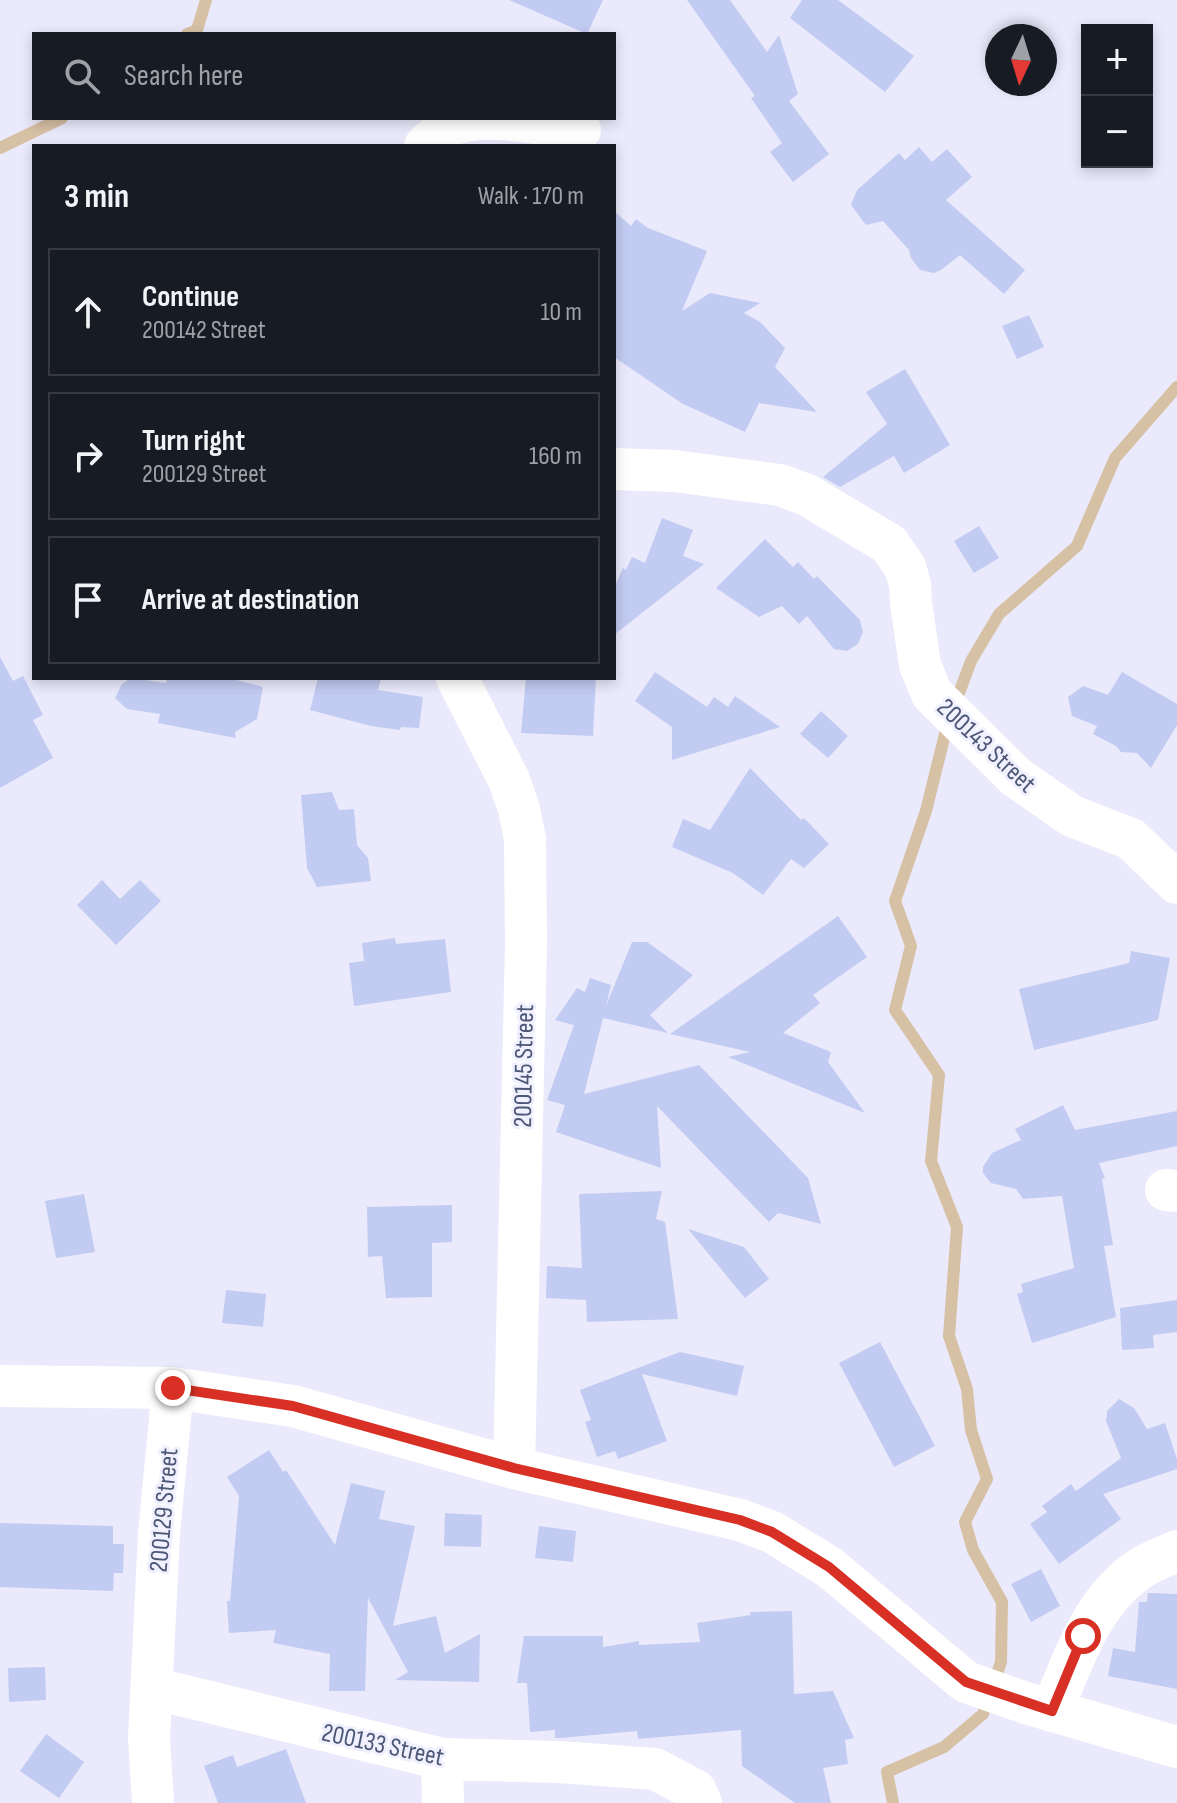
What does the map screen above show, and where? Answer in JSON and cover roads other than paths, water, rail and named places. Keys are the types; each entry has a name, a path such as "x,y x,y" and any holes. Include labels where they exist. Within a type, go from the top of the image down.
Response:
{"street":[{"path":"427,144 446,128 478,120"},
{"path":"499,120 580,130"},
{"name":"200143 Street","path":"616,469 674,471 780,485 807,495 889,544 905,567 910,584 920,665 932,694 1016,777 1072,816 1131,839 1177,883"},
{"name":"200145 Street","path":"458,680 509,780 525,839 526,943 514,1468"},
{"path":"0,1386 173,1388 293,1406 514,1468 740,1520 772,1532 829,1567 966,1682 1039,1707 1177,1747"},
{"name":"200129 Street","path":"153,1803 149,1738 159,1533 173,1388"},
{"path":"1039,1707 1105,1600 1139,1569 1177,1551"},
{"name":"200133 Street","path":"152,1688 442,1759 559,1762 655,1769 695,1790 701,1803"},
{"path":"442,1759 443,1803"}],"waterway":[{"path":"192,32 197,30 206,0"},
{"path":"0,148 58,120"},
{"path":"955,704 971,661 999,614 1077,546 1115,458 1177,387"},
{"path":"893,1803 887,1772 944,1747 983,1714 1001,1662 1002,1602 973,1550 965,1522 987,1479 971,1430 967,1389 949,1336 957,1227 931,1161 939,1075 895,1010 911,946 895,901 926,811 948,722"}]}
